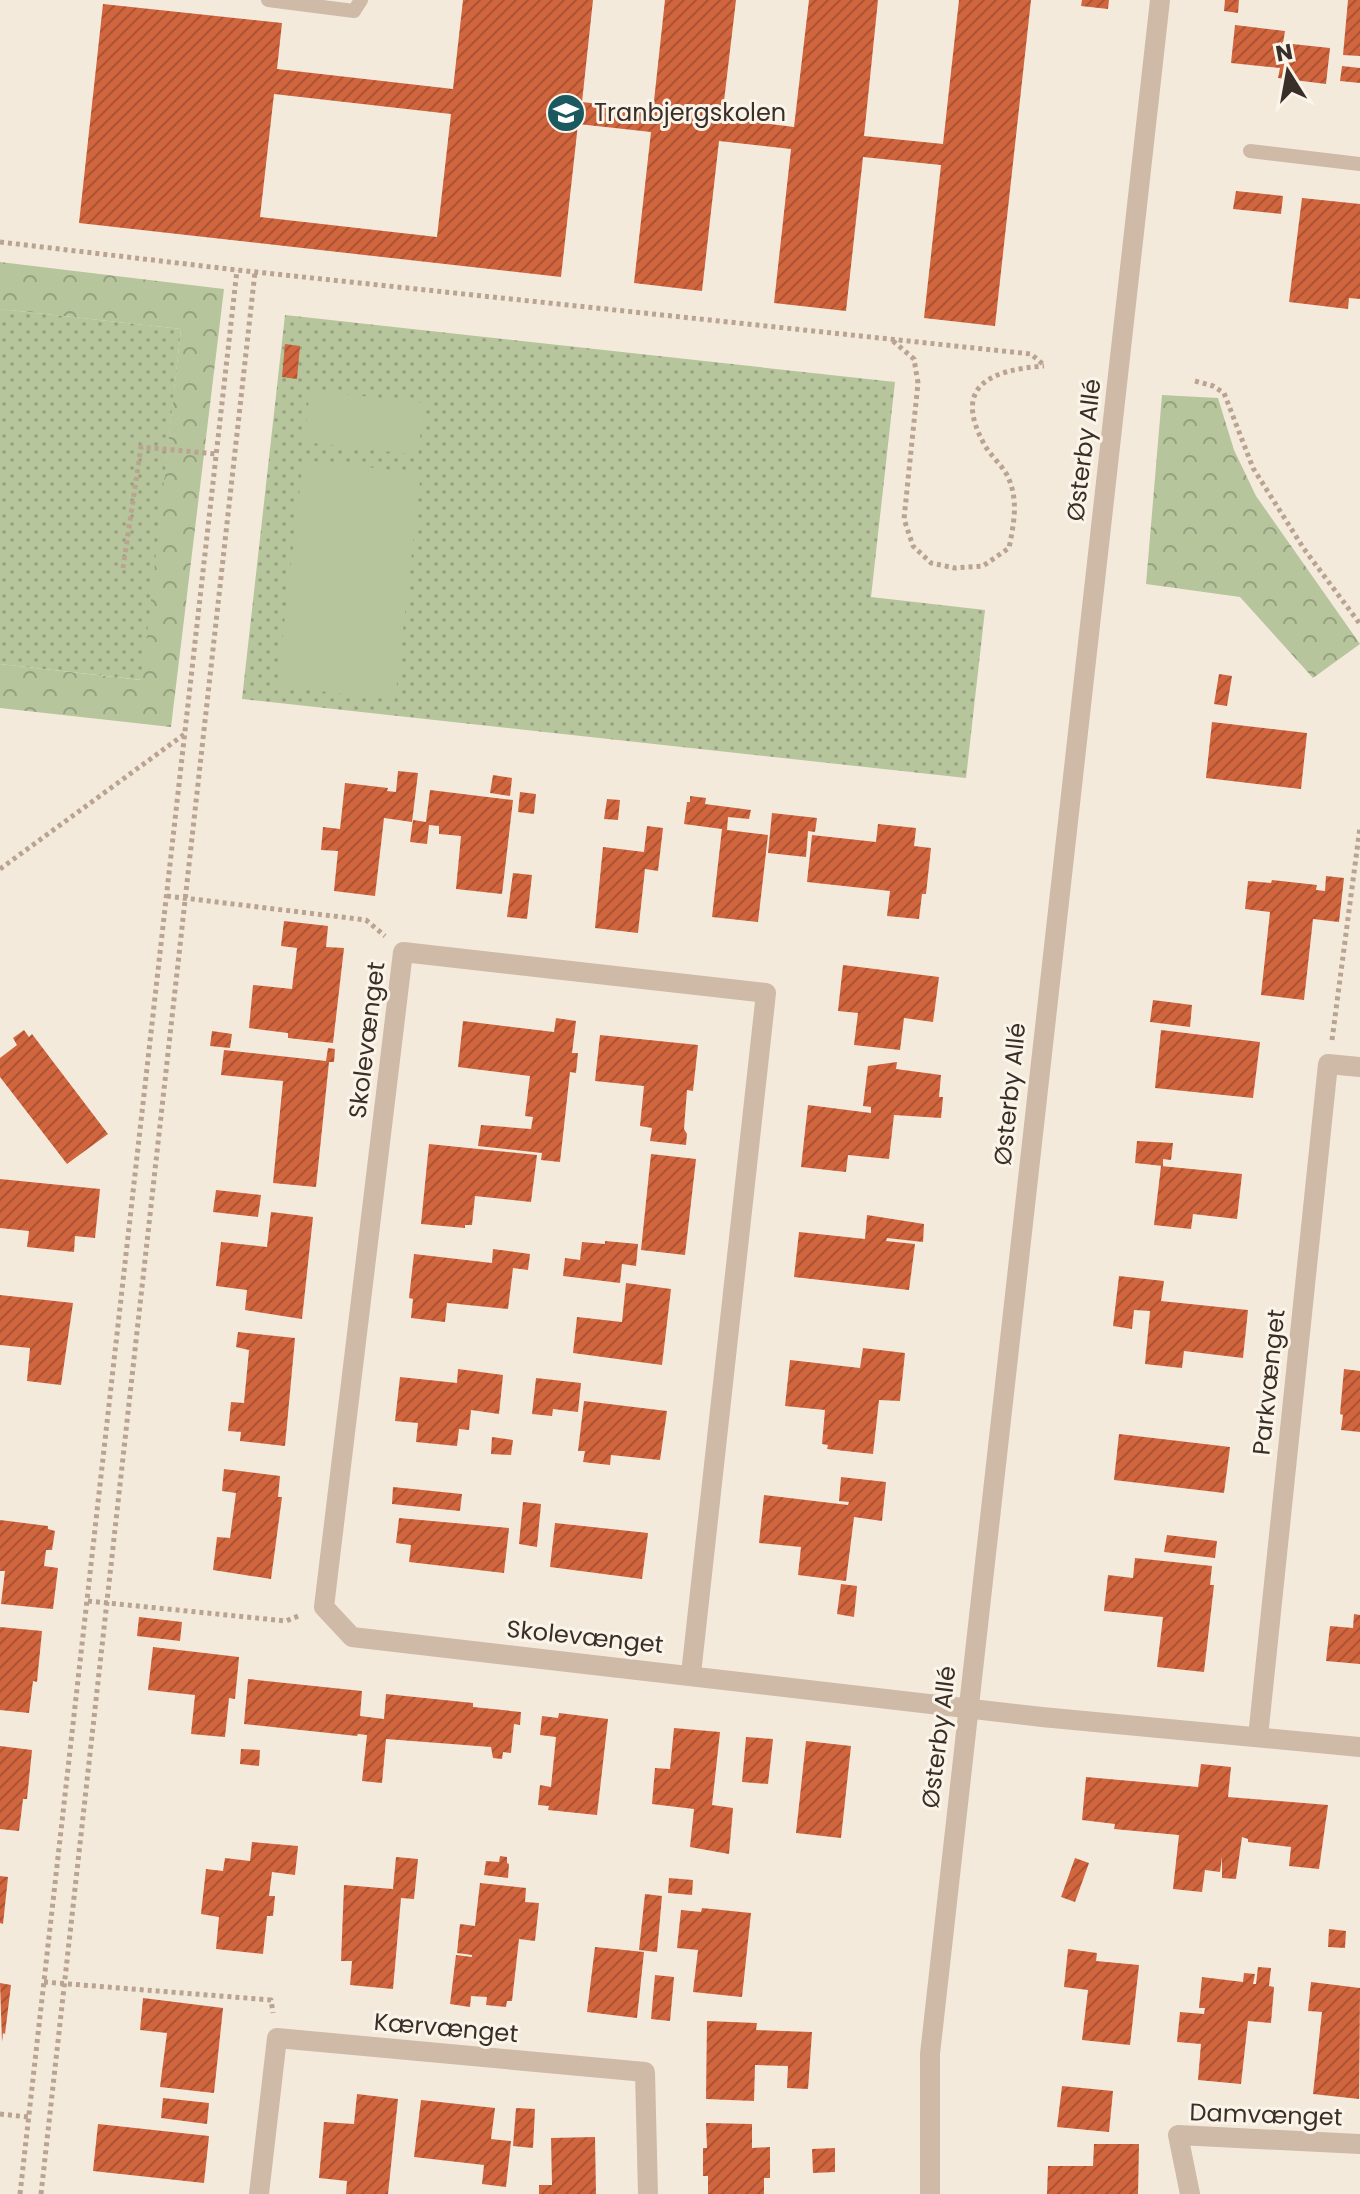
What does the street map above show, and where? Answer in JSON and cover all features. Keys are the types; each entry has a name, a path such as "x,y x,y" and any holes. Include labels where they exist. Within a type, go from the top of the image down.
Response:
{"street":[{"name":"Østerby Allé","path":"930,2194 930,2054 1160,0"},
{"name":"Skolevænget","path":"691,1674 766,993 403,952 324,1607 352,1637 691,1674 970,1709"},
{"path":"1328,1064 1360,1067"},
{"name":"Parkvænget","path":"1258,1737 1328,1064"},
{"path":"970,1709 1360,1747"},
{"path":"259,2194 277,2038"},
{"name":"Kærvænget","path":"277,2038 645,2072 648,2194"},
{"name":"Damvænget","path":"1190,2194 1178,2135 1360,2144"}],"lane":[{"path":"268,0 354,11 361,0"},
{"path":"1250,151 1360,164"}],"path":[{"path":"0,242 1031,354 1045,366 1016,368 992,375 975,393 973,420 986,447 1007,475 1016,511 1009,548 983,566 955,568 931,563 913,546 904,519 918,383 914,359 891,340"},
{"path":"20,2194 237,270"},
{"path":"41,2194 255,272"},
{"path":"1195,381 1224,393 1253,468 1304,549 1360,624"},
{"path":"123,568 141,447 217,454"},
{"path":"0,869 187,732"},
{"path":"1328,1064 1339,1001 1360,827"},
{"path":"167,896 366,920 403,952"},
{"path":"88,1601 286,1621 324,1607"},
{"path":"44,1982 271,2000 277,2038"},
{"path":"0,2114 28,2117"}],"green space":[{"path":"0,262 224,289 171,727 0,708 0,664 141,680 181,329 0,309"},
{"path":"0,309 181,329 142,680 0,664"},
{"path":"285,315 895,382 871,597 985,610 966,778 242,699"},
{"path":"310,390 424,403 418,455 304,442"},
{"path":"1162,395 1218,398 1234,450 1256,496 1360,644 1313,678 1240,597 1146,584"},
{"path":"303,460 421,473 395,700 277,686"}],"building":[{"path":"463,0 593,0 582,102 653,110 665,0 736,0 722,118 794,127 809,0 878,0 864,136 943,144 959,0 1031,0 995,326 924,318 941,165 863,157 846,311 774,303 791,149 719,141 702,291 634,283 651,132 578,124 561,277 79,223 103,4 282,23 277,69 453,89","holes":["274,94 451,114 437,237 260,217"]},
{"path":"1082,0 1109,0 1108,9 1081,6"},
{"path":"1225,0 1239,0 1238,13 1224,11"},
{"path":"1348,0 1360,0 1360,56 1343,55"},
{"path":"1235,25 1285,31 1283,43 1330,48 1326,84 1278,78 1280,68 1231,63"},
{"path":"1342,66 1360,68 1360,83 1340,81"},
{"path":"1236,191 1283,196 1281,214 1233,209"},
{"path":"1302,198 1360,204 1360,299 1349,298 1348,309 1289,302"},
{"path":"285,344 300,346 297,379 282,377"},
{"path":"1219,674 1232,676 1227,706 1214,704"},
{"path":"1212,722 1307,733 1301,789 1206,778"},
{"path":"398,771 418,773 412,822 384,818 375,896 334,891 338,851 321,850 323,827 340,829 345,783 388,788 387,791 396,792"},
{"path":"493,775 512,778 510,796 490,793"},
{"path":"430,790 513,800 502,894 456,889 461,836 439,834 439,826 429,825 427,844 410,842 413,820 426,822"},
{"path":"520,792 536,794 534,814 518,812"},
{"path":"690,796 706,798 705,804 751,810 749,819 728,817 727,830 768,835 758,922 712,917 722,829 684,824"},
{"path":"607,799 620,800 618,820 604,819"},
{"path":"772,813 817,818 815,832 808,831 806,857 768,853"},
{"path":"878,824 916,828 914,846 931,848 926,894 922,894 919,919 887,916 890,891 807,882 812,835 876,842"},
{"path":"647,826 663,828 658,871 645,869 638,933 595,928 603,847 644,852"},
{"path":"513,873 532,875 527,919 507,917"},
{"path":"1326,876 1344,878 1339,922 1313,919 1304,1000 1261,995 1270,912 1245,909 1248,881 1317,885 1316,890 1325,891"},
{"path":"284,921 328,926 326,947 344,948 333,1043 288,1038 288,1033 249,1028 253,985 292,989 297,948 281,946"},
{"path":"843,965 939,977 933,1022 904,1018 900,1050 854,1045 858,1013 838,1011"},
{"path":"1153,1000 1192,1005 1190,1027 1150,1022"},
{"path":"556,1018 576,1021 572,1053 578,1053 576,1073 570,1072 560,1162 541,1160 542,1153 478,1146 481,1125 531,1129 533,1117 525,1116 530,1076 458,1067 463,1021 554,1032"},
{"path":"24,1030 29,1037 32,1034 108,1134 67,1164 0,1077 0,1058 17,1045 13,1038"},
{"path":"1161,1030 1260,1042 1253,1098 1155,1088"},
{"path":"212,1031 232,1034 230,1048 210,1046"},
{"path":"600,1035 698,1045 693,1091 687,1090 686,1145 650,1141 652,1128 640,1126 644,1086 595,1081"},
{"path":"328,1048 335,1049 334,1062 329,1062 316,1187 273,1183 283,1081 221,1075 224,1050 326,1061"},
{"path":"897,1062 896,1069 941,1075 941,1118 894,1115 889,1159 848,1155 846,1172 801,1167 808,1105 871,1113 871,1107 863,1106 868,1066"},
{"path":"1137,1141 1173,1143 1171,1160 1163,1159 1163,1166 1135,1163"},
{"path":"429,1144 537,1155 531,1202 475,1196 472,1225 465,1225 465,1228 421,1224"},
{"path":"651,1154 696,1159 685,1255 641,1250"},
{"path":"1161,1166 1242,1174 1237,1219 1193,1214 1191,1229 1154,1225"},
{"path":"0,1179 100,1189 95,1238 75,1236 74,1252 27,1247 29,1231 0,1228"},
{"path":"216,1190 261,1195 258,1217 213,1212"},
{"path":"271,1212 313,1217 302,1319 245,1310 247,1290 216,1286 221,1242 267,1247"},
{"path":"867,1215 924,1224 923,1242 887,1238 886,1241 915,1244 909,1290 794,1277 799,1232 865,1239"},
{"path":"605,1241 638,1244 636,1266 622,1264 620,1283 563,1276 565,1258 580,1260 582,1242 605,1244"},
{"path":"493,1249 530,1254 528,1270 513,1268 508,1309 447,1303 445,1322 411,1318 413,1299 409,1298 414,1254 492,1263"},
{"path":"1119,1276 1164,1281 1161,1301 1248,1310 1243,1358 1184,1351 1182,1368 1145,1364 1150,1311 1134,1310 1132,1329 1113,1326"},
{"path":"626,1283 671,1289 662,1365 573,1353 577,1317 622,1322"},
{"path":"0,1295 73,1303 61,1385 27,1381 30,1348 0,1345"},
{"path":"238,1332 295,1338 285,1446 240,1441 241,1432 228,1431 231,1402 244,1403 249,1350 236,1347"},
{"path":"863,1348 905,1353 900,1401 879,1400 873,1454 827,1449 828,1445 822,1444 825,1410 785,1406 790,1360 860,1368"},
{"path":"458,1369 503,1375 499,1414 471,1410 469,1430 459,1429 457,1446 416,1442 418,1423 395,1421 400,1377 457,1383"},
{"path":"1344,1369 1360,1371 1360,1432 1341,1430"},
{"path":"536,1378 581,1383 578,1412 553,1409 552,1416 532,1414"},
{"path":"584,1401 667,1411 660,1460 611,1455 610,1465 583,1462 585,1451 578,1451"},
{"path":"1119,1434 1230,1447 1224,1493 1114,1480"},
{"path":"492,1437 513,1440 511,1455 491,1454"},
{"path":"224,1469 280,1476 278,1497 282,1497 271,1579 213,1570 217,1537 230,1538 236,1493 222,1491"},
{"path":"841,1477 886,1482 882,1521 854,1517 846,1581 798,1575 801,1547 759,1543 764,1495 848,1505 849,1502 839,1501"},
{"path":"393,1487 462,1494 460,1511 392,1504"},
{"path":"523,1502 541,1504 537,1547 519,1544"},
{"path":"399,1518 509,1528 504,1573 409,1562 411,1545 396,1543"},
{"path":"0,1520 48,1526 48,1529 55,1531 52,1550 46,1550 44,1566 58,1568 53,1609 1,1604 5,1571 0,1571"},
{"path":"555,1523 648,1533 642,1579 550,1567"},
{"path":"1167,1535 1217,1541 1215,1558 1164,1552"},
{"path":"1135,1558 1212,1566 1210,1585 1214,1585 1204,1672 1157,1667 1163,1617 1104,1611 1108,1575 1133,1578"},
{"path":"841,1584 857,1586 854,1617 837,1614"},
{"path":"1354,1614 1360,1615 1360,1664 1326,1661 1330,1626 1353,1628"},
{"path":"139,1617 182,1622 180,1641 137,1636"},
{"path":"0,1627 42,1631 37,1682 33,1681 29,1713 0,1710"},
{"path":"153,1647 239,1657 235,1699 229,1698 225,1737 191,1734 195,1695 148,1690"},
{"path":"248,1679 362,1691 360,1716 384,1719 386,1694 473,1703 473,1707 521,1712 520,1725 514,1724 511,1753 503,1752 502,1759 493,1758 491,1747 386,1739 382,1783 362,1781 367,1735 244,1724"},
{"path":"559,1713 608,1719 597,1815 548,1810 549,1806 538,1805 540,1785 551,1787 556,1737 540,1735 542,1716 558,1718"},
{"path":"674,1728 720,1732 712,1805 733,1808 729,1854 690,1847 694,1809 652,1804 655,1768 670,1769"},
{"path":"746,1737 773,1739 768,1784 742,1782"},
{"path":"806,1741 851,1746 841,1838 796,1833"},
{"path":"0,1746 32,1750 27,1799 23,1799 19,1831 0,1829"},
{"path":"241,1749 260,1750 259,1766 240,1764"},
{"path":"1201,1764 1231,1767 1228,1797 1328,1805 1319,1869 1289,1866 1291,1847 1248,1842 1242,1837 1236,1879 1222,1878 1222,1857 1220,1872 1205,1870 1202,1892 1173,1889 1179,1835 1114,1829 1115,1824 1082,1820 1086,1777 1198,1787"},
{"path":"252,1842 298,1846 295,1875 272,1872 269,1896 275,1896 273,1916 267,1916 263,1954 216,1949 219,1917 201,1914 206,1869 223,1871 225,1858 250,1861"},
{"path":"500,1856 507,1857 508,1878 484,1875 486,1861 499,1862"},
{"path":"396,1857 418,1859 414,1899 401,1898 393,1989 350,1985 352,1961 341,1961 344,1885 393,1889"},
{"path":"1075,1858 1089,1863 1075,1902 1061,1897"},
{"path":"0,1876 8,1877 3,1924 0,1923"},
{"path":"669,1878 693,1880 692,1895 668,1893"},
{"path":"480,1883 526,1888 525,1902 539,1903 535,1941 519,1939 512,2001 507,2001 506,2007 486,2005 487,1997 471,1996 470,2007 450,2004 456,1955 472,1957 457,1953 460,1924 475,1926"},
{"path":"645,1894 662,1896 657,1952 639,1950"},
{"path":"702,1908 751,1913 742,1997 693,1992 698,1950 677,1948 681,1910 701,1912"},
{"path":"1329,1929 1346,1931 1345,1948 1328,1947"},
{"path":"595,1947 644,1952 637,2018 587,2012"},
{"path":"1068,1949 1097,1953 1096,1961 1139,1965 1130,2045 1082,2040 1088,1990 1064,1987"},
{"path":"1258,1967 1271,1968 1269,1986 1274,1987 1271,2023 1248,2021 1241,2084 1198,2080 1201,2044 1177,2042 1180,2012 1204,2014 1205,2008 1199,2008 1202,1977 1243,1982 1244,1973 1255,1974 1253,1984 1256,1984"},
{"path":"655,1975 674,1977 670,2021 651,2019"},
{"path":"1311,1982 1360,1988 1359,2099 1313,2094 1322,2012 1308,2011"},
{"path":"0,1983 11,1985 2,2042"},
{"path":"143,1998 223,2008 214,2093 160,2087 167,2033 140,2030"},
{"path":"707,2021 757,2023 756,2030 812,2032 808,2089 787,2088 788,2066 755,2065 754,2101 706,2099"},
{"path":"1062,2086 1113,2091 1109,2132 1057,2127"},
{"path":"357,2094 398,2099 388,2194 346,2194 347,2181 319,2178 324,2122 354,2124"},
{"path":"163,2098 209,2103 207,2124 161,2118"},
{"path":"421,2100 495,2108 491,2139 511,2141 506,2187 482,2184 484,2165 414,2157"},
{"path":"516,2108 535,2109 533,2148 513,2146"},
{"path":"706,2123 752,2124 752,2148 770,2147 770,2178 764,2178 764,2194 708,2194 708,2176 703,2176 703,2148 707,2148"},
{"path":"98,2124 209,2136 204,2183 93,2171"},
{"path":"595,2137 596,2194 539,2194 539,2185 552,2185 551,2138"},
{"path":"1094,2144 1139,2144 1138,2194 1047,2194 1048,2166 1093,2166"},
{"path":"835,2148 835,2172 813,2173 812,2149"}],"place":[{"name":"Tranbjergskolen","path":"566,113"}]}
